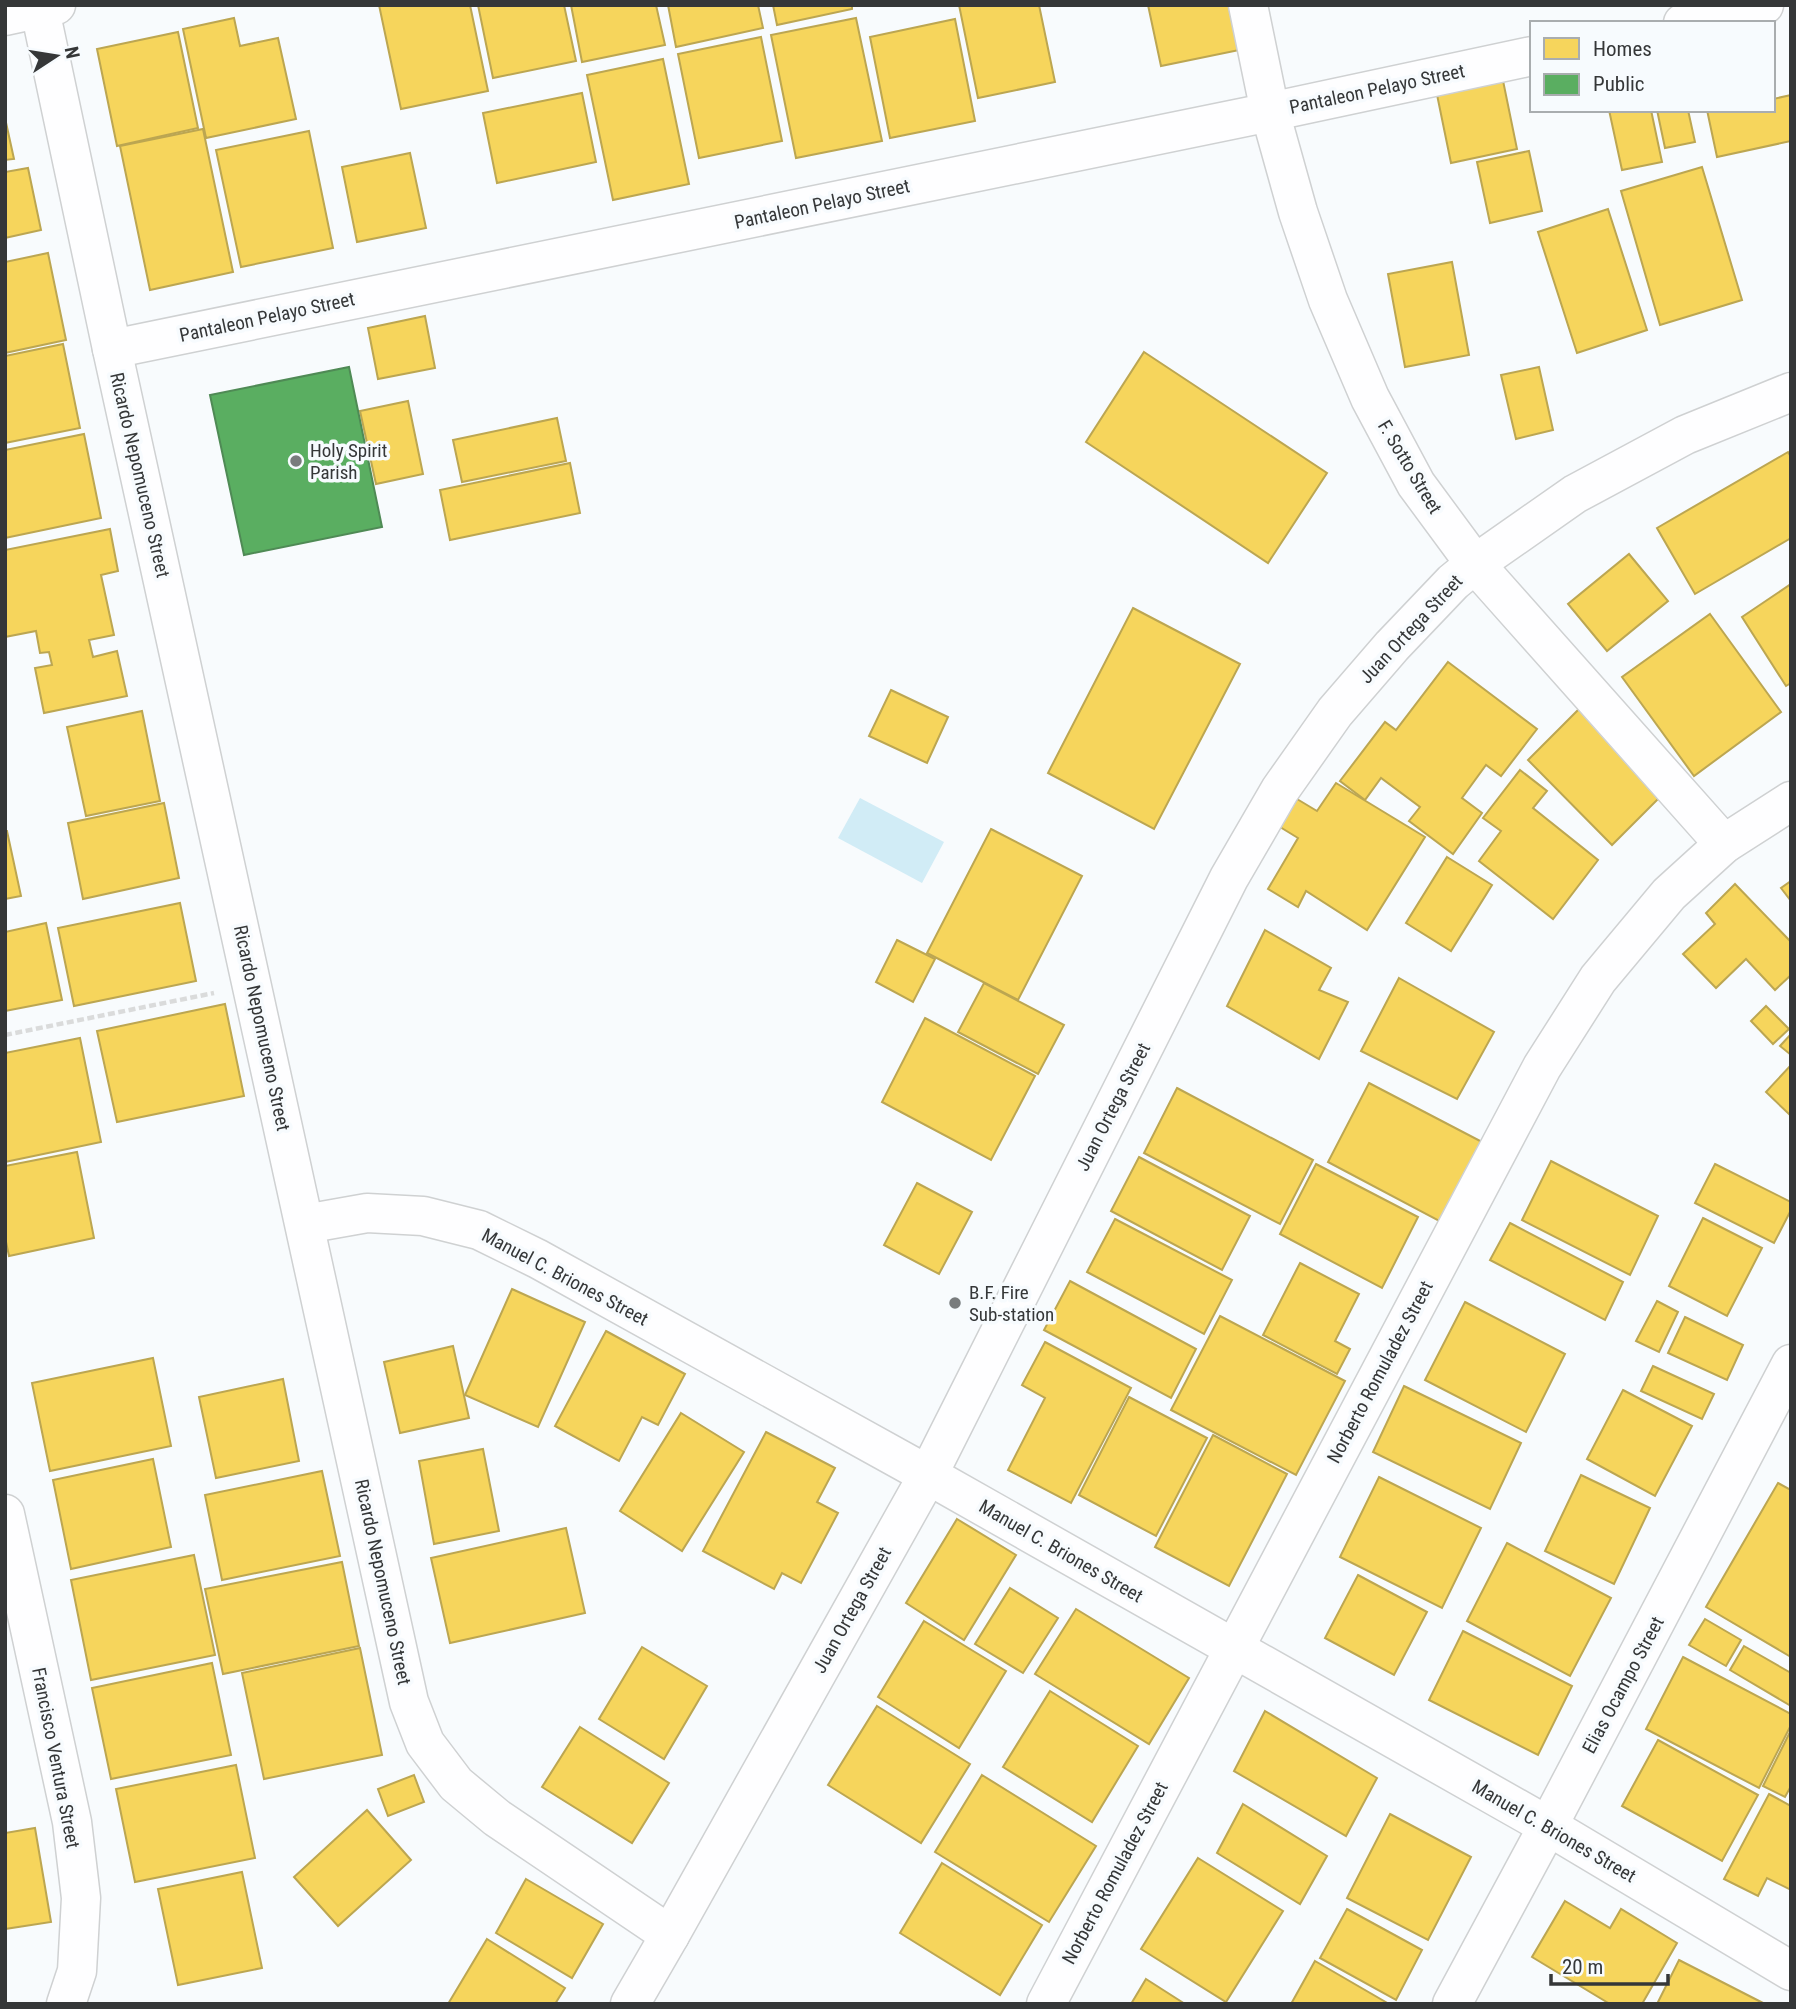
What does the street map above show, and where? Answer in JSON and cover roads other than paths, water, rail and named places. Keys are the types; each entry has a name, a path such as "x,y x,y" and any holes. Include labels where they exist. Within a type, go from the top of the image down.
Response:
{"street":[{"name":"F. Sotto Street","path":"1248,5 1270,112 1298,212 1328,300 1370,398 1416,484 1475,564 1724,844"},
{"path":"1692,21 1764,5"},
{"name":"Ricardo Nepomuceno Street","path":"35,9 253,985 409,1702 425,1743 456,1784 497,1818 670,1935"},
{"name":"Pantaleon Pelayo Street","path":"112,349 1270,112 1530,55"},
{"name":"Juan Ortega Street","path":"630,2004 928,1475 1229,878 1280,790 1335,712 1392,646 1453,582 1475,564 1575,494 1685,435 1791,392"},
{"name":"Norberto Romuladez Street","path":"1046,2004 1542,1067 1598,979 1669,894 1724,844 1791,801"},
{"name":"Manuel C. Briones Street","path":"305,1224 368,1213 423,1216 479,1230 538,1259 928,1475 1548,1826 1791,1970"},
{"name":"Elias Ocampo Street","path":"1452,2004 1791,1364"},
{"name":"Francisco Ventura Street","path":"5,1514 72,1822 81,1898 77,1971 66,2004"}],"water":[{"path":"860,798 944,842 922,883 838,838"}],"place":[{"name":"Holy Spirit Parish","path":"296,461"},
{"name":"B.F. Fire Sub-station","path":"955,1303"}]}
